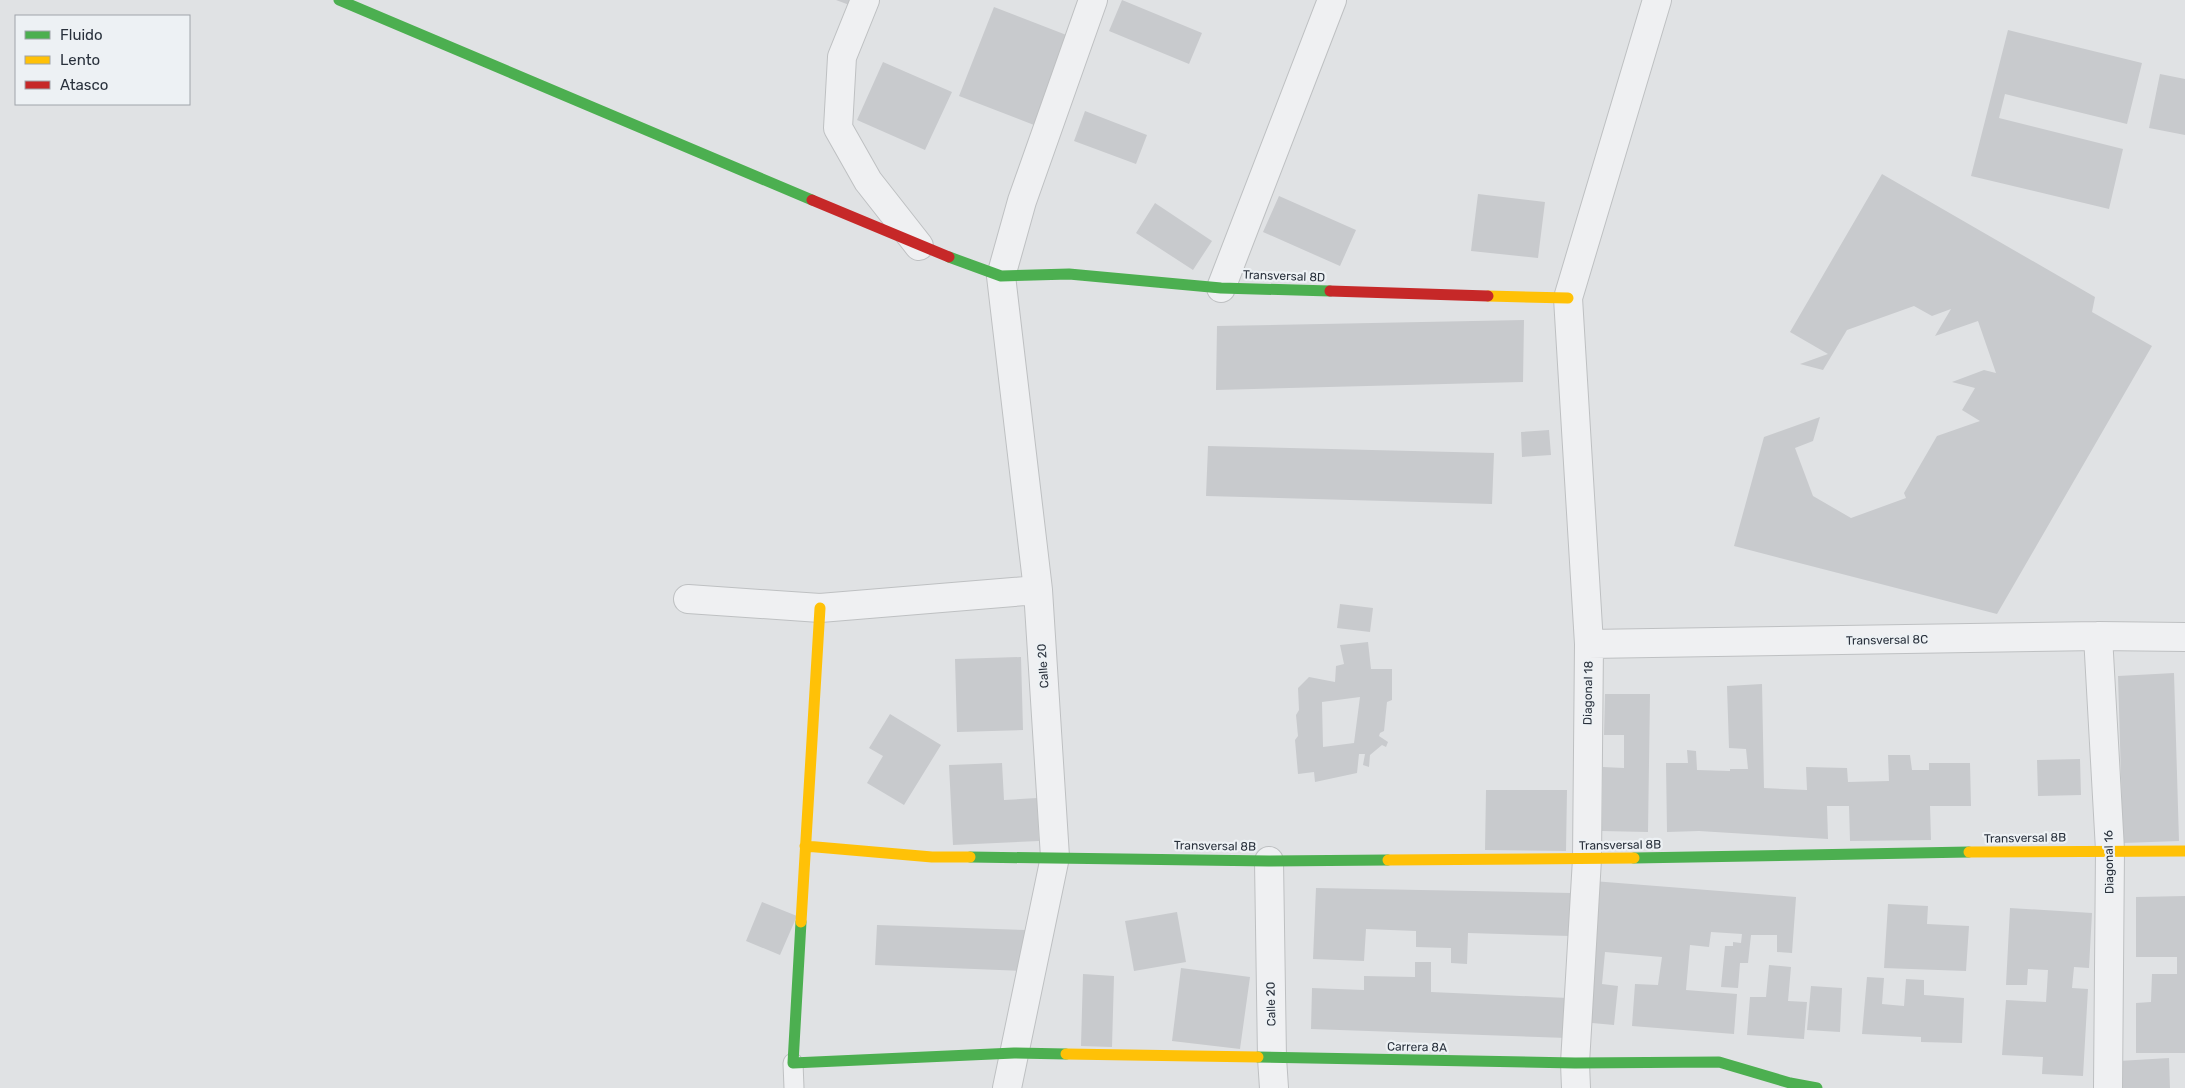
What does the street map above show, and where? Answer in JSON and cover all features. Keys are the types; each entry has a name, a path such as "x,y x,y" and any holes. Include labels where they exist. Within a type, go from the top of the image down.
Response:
{"street":[{"path":"338,0 919,246 1000,276 1022,201 1093,0"},
{"path":"865,0 842,57 838,128 868,181 919,246"},
{"path":"1221,288 1332,0"},
{"path":"1568,298 1657,0"},
{"name":"Transversal 8D","path":"1000,276 1069,274 1221,288 1568,298"},
{"name":"Calle 20","path":"1000,276 1038,590 1055,858 1007,1088"},
{"name":"Diagonal 18","path":"1568,298 1589,644 1587,859 1575,1075"},
{"path":"688,599 820,608 1038,590"},
{"path":"793,1063 820,608"},
{"name":"Transversal 8C","path":"1589,644 2098,636 2185,637"},
{"name":"Diagonal 16","path":"2098,636 2110,850 2108,1088"},
{"name":"Transversal 8B","path":"805,846 932,857 1269,861 1587,859 2110,850 2185,851"},
{"name":"Calle 20","path":"1269,861 1274,1088"},
{"name":"Carrera 8A","path":"793,1063 1014,1053 1272,1058 1575,1075 1720,1062 1790,1083 1817,1088"}],"lane":[{"path":"793,1063 794,1088"}],"building":[{"path":"836,0 854,0 852,6"},
{"path":"1122,0 1202,33 1189,64 1109,31"},
{"path":"994,7 1069,36 1034,125 959,96"},
{"path":"2008,30 2142,63 2127,124 2005,94 1999,118 2123,149 2109,209 1971,176"},
{"path":"883,62 952,92 925,150 857,120"},
{"path":"2160,74 2185,79 2185,135 2149,128"},
{"path":"1085,111 1147,135 1136,164 1074,141"},
{"path":"1882,174 2095,297 2092,312 2152,346 1997,614 1734,546 1764,437 1820,417 1813,441 1795,448 1813,496 1851,518 1906,498 1904,493 1937,436 1980,421 1962,410 1975,388 1952,382 1984,370 1996,373 1978,321 1935,336 1951,309 1932,316 1914,306 1847,330 1823,370 1800,364 1828,354 1790,332"},
{"path":"1478,194 1545,202 1538,258 1471,251"},
{"path":"1279,196 1356,230 1340,266 1263,232"},
{"path":"1155,203 1212,241 1193,270 1136,233"},
{"path":"1524,320 1523,382 1216,390 1217,326"},
{"path":"1549,430 1551,455 1522,457 1521,432"},
{"path":"1208,446 1494,453 1492,504 1206,496"},
{"path":"1340,604 1373,608 1370,632 1337,628"},
{"path":"1368,642 1371,669 1392,669 1392,700 1387,702 1384,731 1379,736 1388,742 1386,747 1382,745 1370,755 1369,767 1363,765 1365,754 1359,754 1357,773 1315,782 1314,772 1298,774 1295,740 1298,736 1296,715 1299,710 1298,688 1309,677 1335,682 1336,666 1344,664 1340,645","holes":["1360,697 1354,743 1323,747 1322,702"]},
{"path":"1021,657 1023,730 957,732 955,659"},
{"path":"2174,673 2179,841 2123,843 2118,676"},
{"path":"1762,684 1764,788 1807,790 1806,767 1847,768 1848,782 1889,781 1888,755 1910,755 1912,770 1929,770 1929,763 1970,763 1971,806 1930,806 1931,840 1850,841 1849,806 1827,806 1828,839 1699,831 1667,832 1666,763 1688,763 1687,750 1696,751 1697,770 1730,771 1730,769 1748,769 1746,749 1729,748 1727,686"},
{"path":"1605,694 1650,694 1648,832 1602,831 1603,767 1624,768 1624,735 1604,735"},
{"path":"890,714 941,745 904,805 867,783 883,756 869,748"},
{"path":"2080,759 2081,795 2038,796 2037,760"},
{"path":"1002,763 1004,800 1037,798 1039,841 953,845 949,765"},
{"path":"1486,790 1567,790 1566,851 1485,850"},
{"path":"1593,881 1796,897 1792,953 1777,952 1777,935 1751,935 1748,963 1740,963 1738,988 1721,987 1725,946 1733,946 1733,942 1741,943 1742,934 1711,932 1709,947 1690,945 1686,990 1737,994 1734,1034 1632,1026 1635,984 1658,985 1662,957 1605,952 1602,984 1618,986 1614,1025 1581,1022"},
{"path":"1316,888 1571,893 1570,936 1468,933 1467,964 1451,963 1451,948 1416,947 1416,931 1366,929 1364,961 1313,959"},
{"path":"2185,896 2185,1053 2136,1053 2136,1003 2151,1002 2152,974 2177,974 2177,957 2136,957 2136,897"},
{"path":"762,902 797,916 780,955 746,941"},
{"path":"1888,904 1928,906 1927,924 1969,926 1966,971 1884,968"},
{"path":"2010,908 2092,913 2089,968 2074,967 2072,988 2088,989 2083,1076 2042,1074 2043,1057 2002,1055 2006,1000 2046,1002 2048,970 2028,969 2027,985 2006,985"},
{"path":"1177,912 1186,962 1134,971 1125,921"},
{"path":"877,925 1027,930 1025,971 875,965"},
{"path":"1415,962 1431,962 1431,992 1568,998 1567,1038 1311,1029 1312,988 1364,990 1364,976 1415,977"},
{"path":"1769,965 1791,967 1788,1001 1807,1002 1804,1039 1747,1035 1750,997 1766,997"},
{"path":"1181,968 1250,977 1240,1049 1172,1041"},
{"path":"1083,974 1114,976 1112,1047 1081,1046"},
{"path":"1867,977 1884,978 1882,1004 1904,1006 1906,979 1924,980 1924,995 1964,998 1962,1043 1921,1042 1921,1037 1862,1034"},
{"path":"1811,986 1842,988 1840,1032 1807,1030"},
{"path":"2169,1058 2170,1088 2120,1088 2119,1061"}],"traffic: fast":[{"path":"339,0 812,200"},
{"path":"949,257 1001,276 1069,274 1221,288 1330,291"},
{"path":"1634,858 1969,852"},
{"path":"970,857 1269,861 1388,860"},
{"path":"801,922 793,1063 1014,1053 1066,1054"},
{"path":"1258,1057 1575,1063 1719,1062 1790,1083 1817,1088"}],"traffic: slow":[{"path":"1488,296 1568,298"},
{"path":"801,922 820,608"},
{"path":"805,846 932,857 970,857"},
{"path":"1969,852 2185,851"},
{"path":"1388,860 1634,858"},
{"path":"1066,1054 1258,1057"}],"traffic: jam":[{"path":"812,200 949,257"},
{"path":"1330,291 1488,296"}]}
